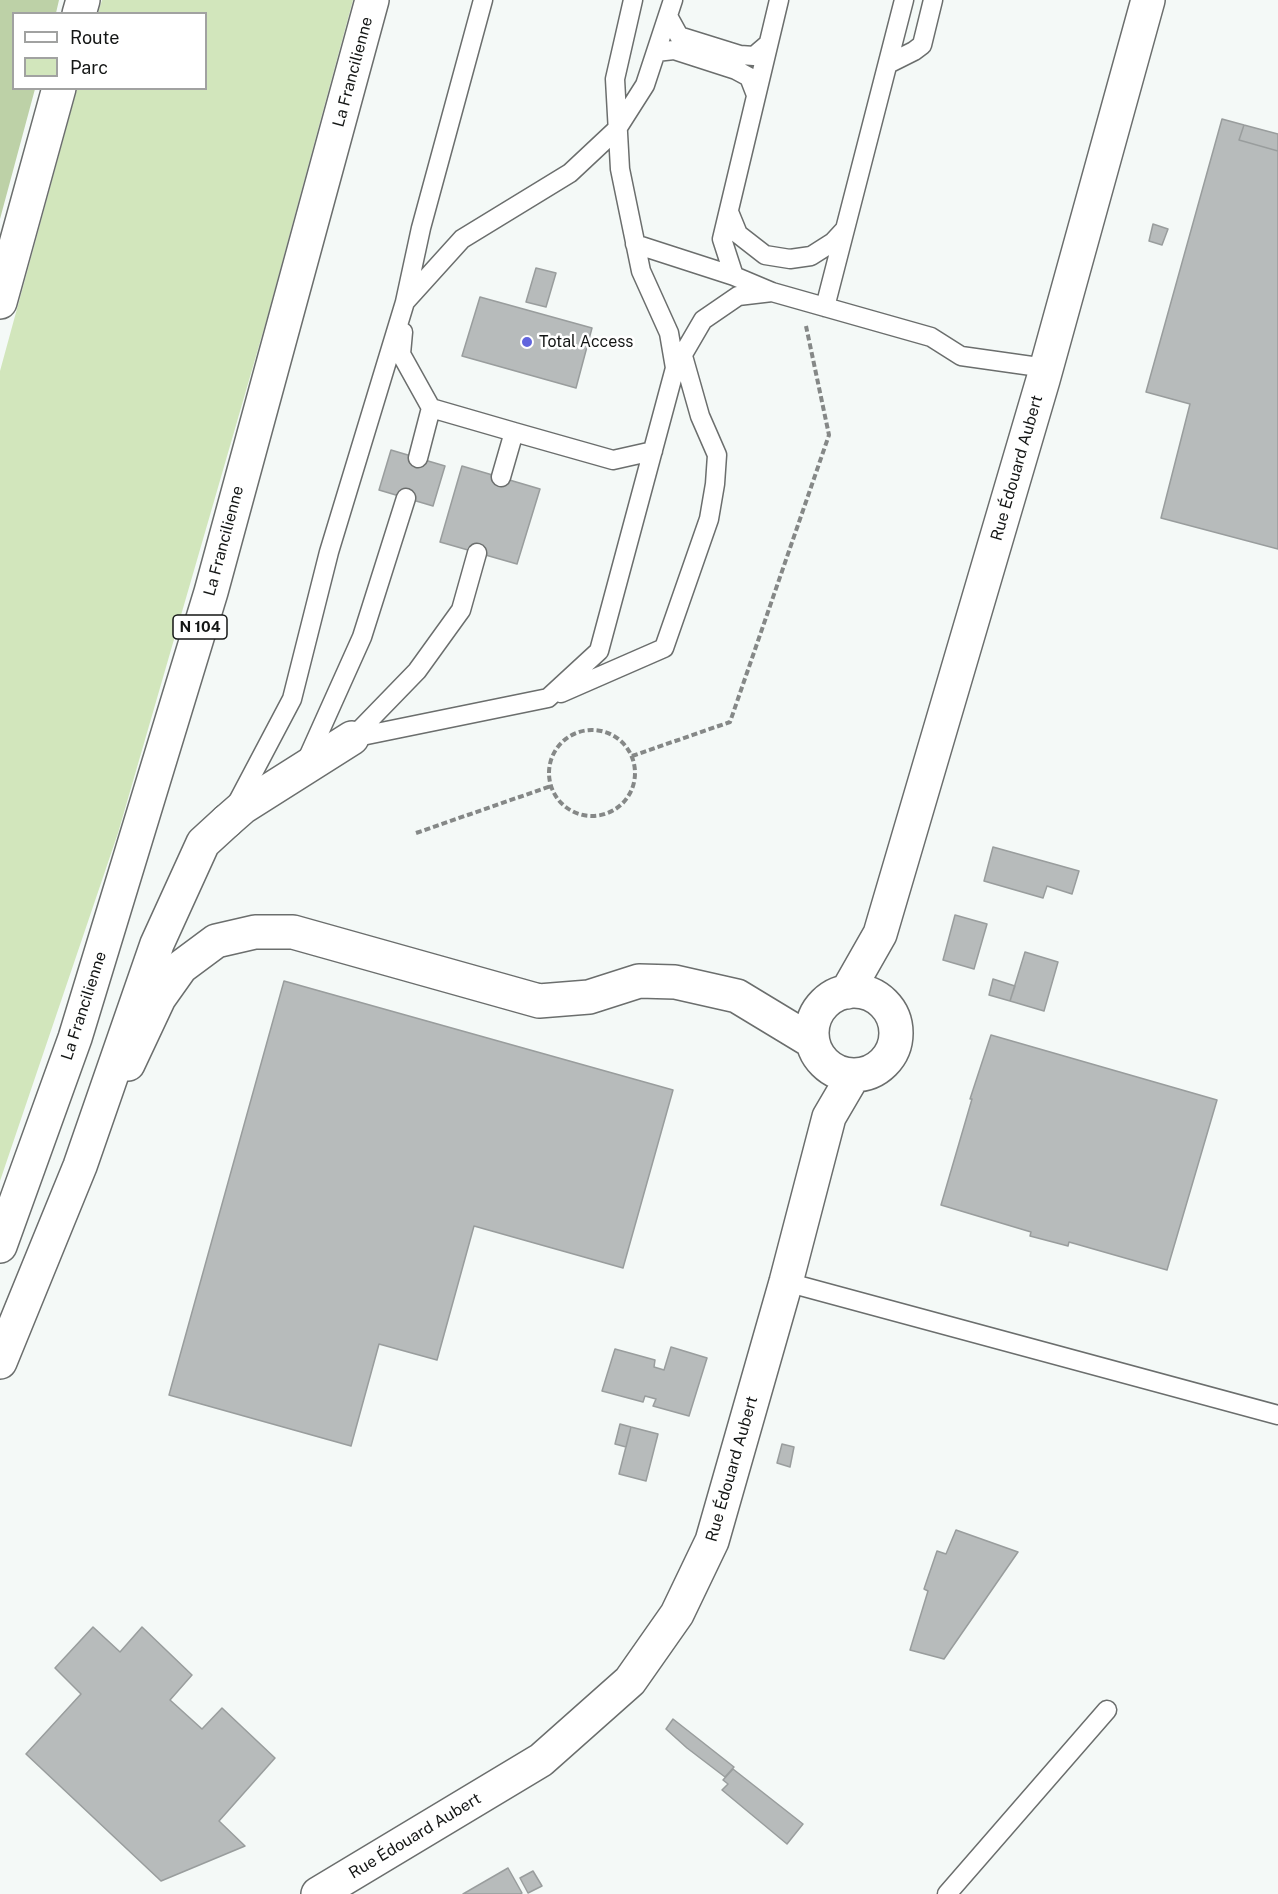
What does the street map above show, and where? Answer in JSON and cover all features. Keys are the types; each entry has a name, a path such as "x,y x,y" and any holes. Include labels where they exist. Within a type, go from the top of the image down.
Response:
{"main road":[{"name":"La Francilienne","path":"0,1246 75,1038 211,592 372,0"},
{"name":"Rue Édouard Aubert","path":"848,992 880,934 1046,368 1148,0"},
{"path":"0,302 58,90"},
{"path":"80,1166 157,944 203,843 243,807 352,738"},
{"path":"0,1362 80,1166 159,998 181,967 216,941 255,932 293,932 539,1001 589,997 639,981 675,982 737,996 815,1049 827,1066 839,1073 853,1076 867,1074 889,1057 895,1044 896,1030 893,1017 875,996 861,992 848,992 834,996 823,1004 816,1016 812,1029 815,1049"},
{"name":"Rue Édouard Aubert","path":"880,934 885,1005"},
{"name":"Rue Édouard Aubert","path":"815,1049 829,1117"},
{"name":"Rue Édouard Aubert","path":"318,1894 541,1760 630,1682 677,1614 712,1541 786,1282 829,1117 853,1076"}],"lane":[{"path":"227,821 292,699 329,552 405,302 421,228 483,0"},
{"path":"352,738 549,698 664,648 709,519 717,456 669,333 641,271 620,169 615,79 633,0"},
{"path":"734,276 722,239 779,0"},
{"path":"825,307 904,0"},
{"path":"888,64 922,45 933,0"},
{"path":"670,8 679,36 740,55 754,56 768,44"},
{"path":"418,458 430,408 401,354 405,302 462,239 570,173 617,129 645,84 670,8"},
{"path":"656,52 674,50 736,70 748,77 756,95"},
{"path":"729,212 738,234 765,255 790,259 811,256 833,242 845,229"},
{"path":"635,244 734,276 772,292 931,337 961,357 1046,368"},
{"path":"549,698 599,651 679,362 703,320 738,296 772,292"},
{"path":"430,408 613,460 653,451"},
{"path":"501,477 514,432"},
{"path":"303,769 362,637 406,498"},
{"path":"352,738 417,671 461,610 477,553"},
{"path":"786,1282 1278,1415"},
{"path":"947,1894 1107,1710"}],"path":[{"path":"632,756 730,722 829,435 801,300"},
{"path":"599,729 613,734 625,744 632,756 635,770 634,784 619,807 607,814 593,816 579,814 567,808 556,798 550,786 551,757 559,744 570,734 599,729"},
{"path":"416,833 550,786"}],"green space":[{"path":"0,0 59,0 56,12 12,12 12,90 35,90 0,219"},
{"path":"102,0 353,0 267,318 118,833 0,1181 0,371 77,90 207,90 207,12 98,12"}],"building":[{"path":"1222,119 1244,125 1239,140 1278,151 1278,549 1161,518 1190,404 1146,392"},
{"path":"1244,125 1278,134 1278,151 1239,140"},
{"path":"1153,224 1168,229 1162,245 1149,241"},
{"path":"536,268 556,273 546,307 526,302"},
{"name":"Total Access","path":"480,297 592,328 576,388 462,356"},
{"path":"391,450 445,466 433,506 379,490"},
{"path":"462,466 540,489 517,564 440,542"},
{"path":"993,847 1079,871 1072,894 1047,886 1043,898 984,881"},
{"path":"955,915 987,924 974,969 943,960"},
{"path":"1025,952 1058,962 1044,1011 1010,1001"},
{"path":"993,979 1015,986 1010,1001 989,995"},
{"path":"284,981 673,1090 623,1268 474,1226 437,1360 379,1344 351,1446 169,1395"},
{"path":"991,1035 1217,1100 1167,1270 1069,1242 1068,1246 1030,1236 1031,1232 941,1205 972,1099 970,1099"},
{"path":"671,1347 707,1358 689,1416 653,1406 656,1399 645,1396 643,1402 602,1391 615,1349 655,1360 654,1367 664,1370"},
{"path":"620,1424 631,1427 626,1447 615,1444"},
{"path":"631,1427 658,1434 646,1481 619,1474"},
{"path":"782,1444 794,1447 790,1467 777,1463"},
{"path":"956,1530 1018,1552 944,1659 910,1650 928,1591 924,1589 937,1551 946,1554"},
{"path":"93,1627 120,1652 142,1627 192,1675 170,1700 202,1729 222,1708 275,1758 219,1821 245,1846 161,1881 26,1754 81,1694 55,1668"},
{"path":"673,1719 734,1767 725,1777 666,1729"},
{"path":"733,1769 803,1824 787,1844 722,1790 728,1784 723,1780"},
{"path":"508,1868 522,1893 463,1894"},
{"path":"533,1871 542,1886 528,1893 520,1878"}],"place":[{"name":"Total Access","path":"527,342"}]}
